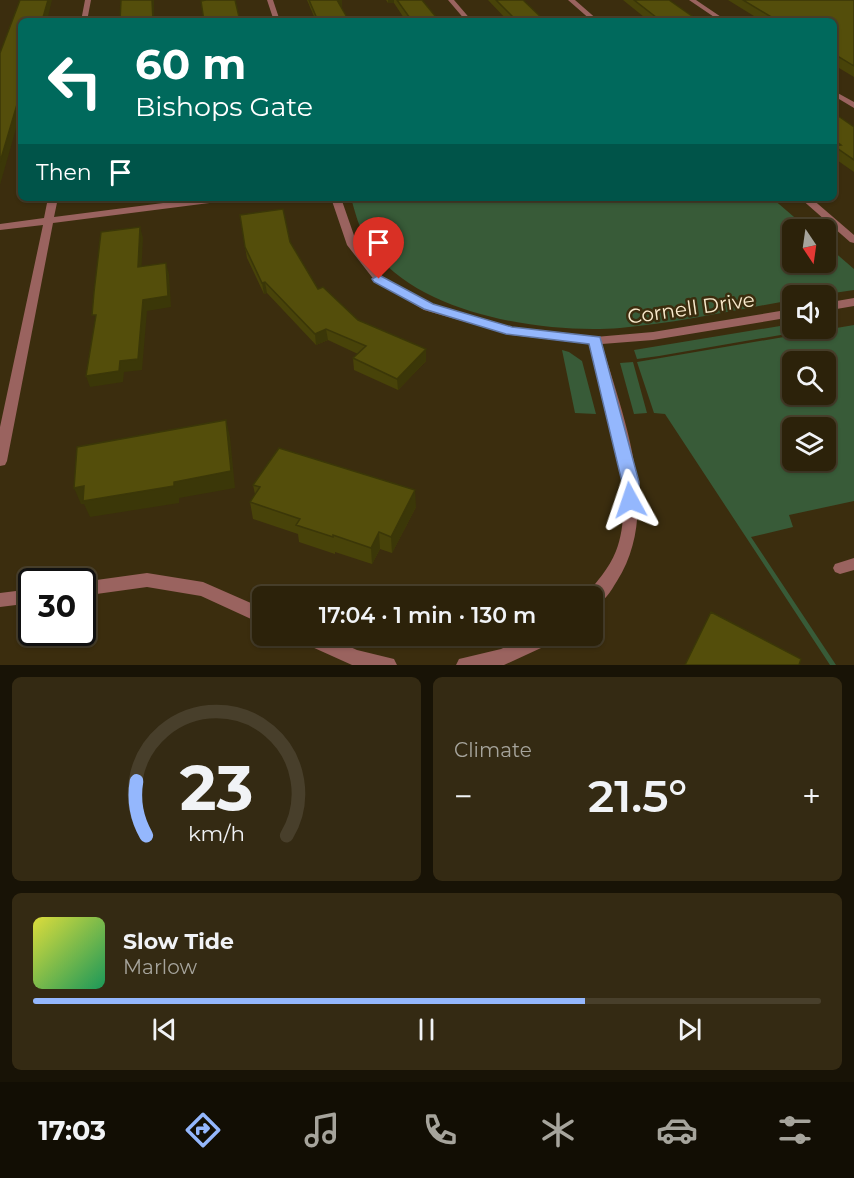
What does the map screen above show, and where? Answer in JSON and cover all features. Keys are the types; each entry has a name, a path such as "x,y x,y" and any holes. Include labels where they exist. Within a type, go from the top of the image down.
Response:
{"street":[{"path":"85,18 88,0"},
{"path":"270,0 276,18"},
{"path":"452,0 467,18"},
{"path":"572,0 593,18"},
{"path":"692,0 719,18"},
{"path":"837,95 854,106"},
{"path":"0,461 52,201"},
{"path":"0,227 201,201"},
{"name":"Cornell Drive","path":"337,201 352,245 379,279 428,306 511,331 595,340 653,336 782,315"},
{"path":"808,201 854,240"},
{"path":"836,305 854,302"},
{"path":"595,340 630,482 629,535 610,582 603,589"},
{"path":"96,587 147,580 203,589 252,611"},
{"path":"0,600 18,598"},
{"path":"329,646 356,658 388,665"},
{"path":"465,665 503,657 527,646"}],"green space":[{"path":"352,201 775,201 796,219 782,219 782,273 836,273 836,253 854,269 854,290 836,293 836,285 782,285 782,302 685,320 620,328 554,327 481,314 446,302 414,286 387,266 367,241 359,225"},
{"path":"854,325 854,501 789,515 793,527 751,537 836,665 830,665 665,414 654,413 637,362 782,337 836,339 836,328"},
{"path":"782,326 782,335 659,356 637,359 634,350"},
{"path":"562,350 582,361 596,414 575,413"},
{"path":"633,362 647,413 634,414 620,363"}],"building":[{"path":"20,0 48,0 43,18 18,18 18,101 0,162 0,53"},
{"path":"121,0 152,0 153,18 120,18"},
{"path":"235,0 239,18 204,18 201,1"},
{"path":"309,0 337,0 347,18 317,18"},
{"path":"397,0 422,0 436,17 434,18 410,18"},
{"path":"496,0 523,0 542,18 514,18"},
{"path":"634,0 669,0 695,18 657,18"},
{"path":"743,0 854,0 854,66 837,56 837,18 773,18"},
{"path":"837,115 854,127 854,160 837,148 837,146 841,145 837,142"},
{"path":"283,209 290,242 318,289 323,287 358,320 426,349 397,379 353,358 366,346 326,329 315,334 265,282 262,283 245,247 240,215"},
{"path":"140,227 138,267 166,263 168,296 143,300 138,359 120,361 119,371 86,376 96,315 92,315 101,232"},
{"path":"226,420 231,471 174,482 174,486 83,501 84,486 74,488 77,447"},
{"path":"279,448 415,490 391,537 379,532 371,548 296,525 300,519 250,502 260,487 253,485"},
{"path":"711,612 801,659 799,665 685,665"}],"route":[{"path":"379,279 428,306 511,331 595,340 630,482 630,500"}]}
